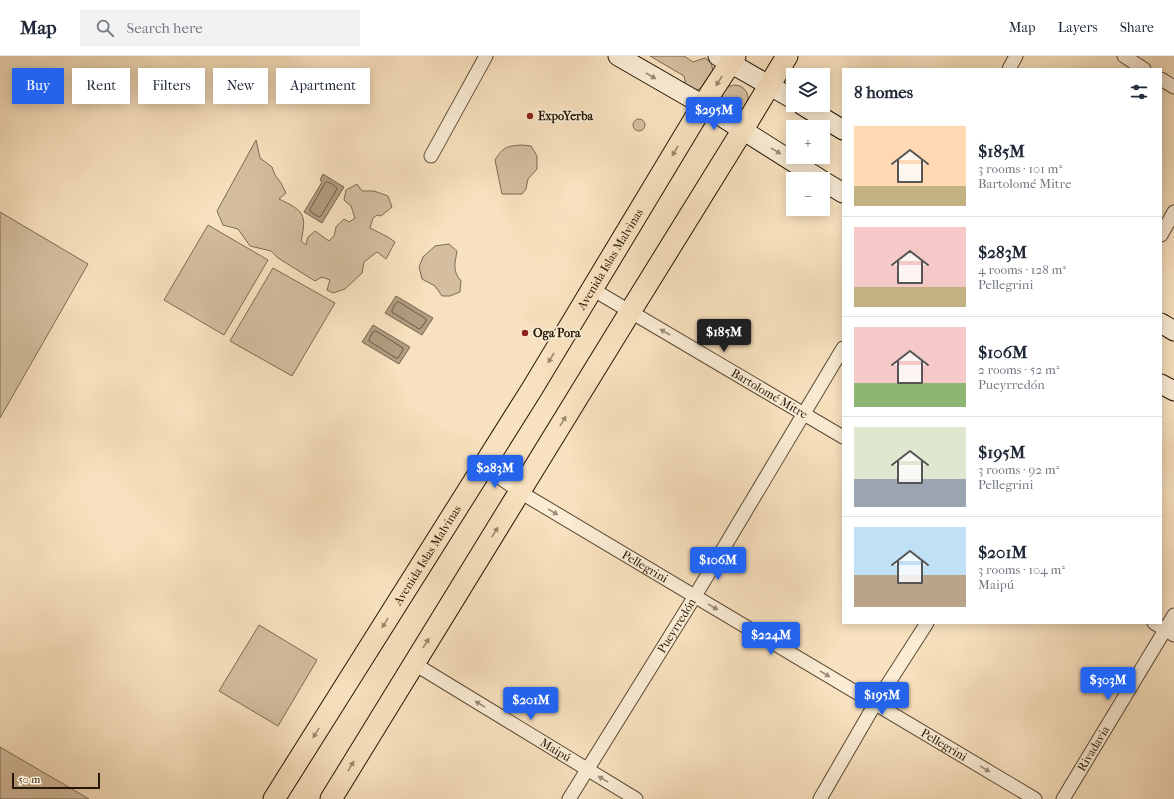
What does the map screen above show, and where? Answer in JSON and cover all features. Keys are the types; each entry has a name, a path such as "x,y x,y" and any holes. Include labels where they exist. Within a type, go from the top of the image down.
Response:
{"main road":[{"path":"618,56 703,105 809,172"},
{"path":"331,799 787,56"},
{"path":"728,58 786,96"},
{"name":"Avenida Islas Malvinas","path":"274,799 484,466 703,105 728,58"},
{"path":"813,112 842,129"},
{"path":"830,185 842,192"},
{"path":"1162,324 1174,331"},
{"path":"1162,385 1174,391"}],"street":[{"path":"431,156 486,56"},
{"path":"1010,68 1016,56"},
{"path":"1124,56 1142,68"},
{"path":"1162,80 1174,88"},
{"path":"1162,233 1174,212"},
{"name":"Bartolomé Mitre","path":"592,289 842,436"},
{"name":"Pueyrredón","path":"569,799 695,596 842,350"},
{"name":"Pellegrini","path":"484,466 520,492 1035,799"},
{"name":"Rivadavia","path":"1063,799 1164,629 1174,615"},
{"path":"820,799 875,704 926,624"},
{"name":"Maipú","path":"414,663 636,799"}],"shaded area":[{"path":"650,56 684,56 693,62 705,58 711,63 713,70 700,89 692,90 686,86 684,76"},
{"path":"735,85 744,89 748,98 744,107 735,111 726,107 722,98 726,89"},
{"path":"641,119 644,120 644,130 637,131 634,130 633,123 634,120"},
{"path":"256,140 260,158 272,167 286,193 279,199 299,210 302,214 304,225 301,241 306,245 308,237 315,231 329,241 334,236 336,227 344,219 349,222 355,218 351,206 344,200 346,190 357,184 362,191 374,191 388,196 392,207 381,216 377,215 373,218 370,228 395,242 386,259 377,252 364,262 362,273 345,289 333,293 327,290 330,280 322,277 315,281 278,258 271,251 250,246 238,229 223,225 217,211"},
{"path":"522,145 531,146 537,156 537,169 528,179 526,189 522,194 502,194 495,160 500,152 506,148"},
{"path":"0,212 88,264 0,418"},
{"path":"208,225 268,260 224,335 164,300"},
{"path":"449,244 457,251 455,270 461,281 460,292 450,296 442,296 435,286 422,279 419,267 423,257 435,246"},
{"path":"273,268 335,303 292,376 230,341"},
{"path":"259,625 317,660 278,726 219,691"},
{"path":"0,747 89,799 0,799"}],"water":[{"path":"323,174 344,187 322,223 304,212 322,182 320,180"},
{"path":"396,296 433,318 422,335 385,313"},
{"path":"373,325 410,347 399,364 362,342"}],"place":[{"name":"ExpoYerba","path":"530,116"},
{"name":"Oga Pora","path":"525,333"}]}
